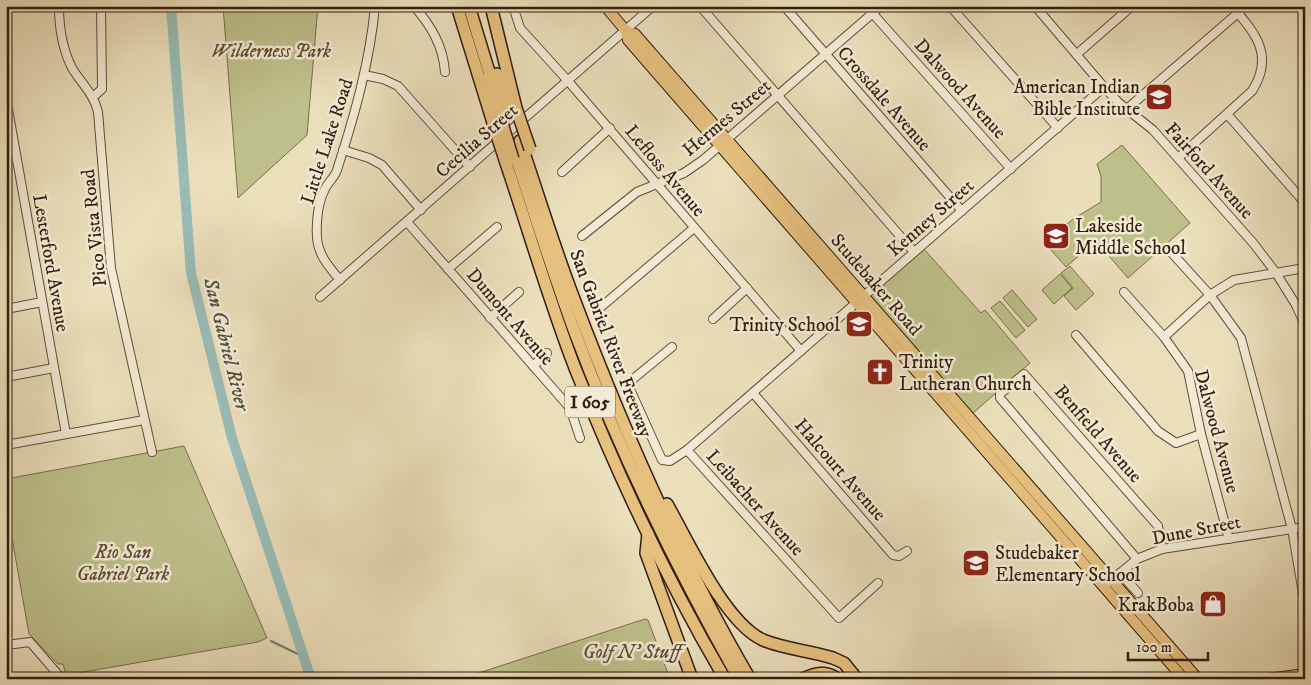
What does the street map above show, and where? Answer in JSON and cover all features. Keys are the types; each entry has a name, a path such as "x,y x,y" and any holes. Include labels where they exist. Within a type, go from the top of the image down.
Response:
{"highway":[{"name":"San Gabriel River Freeway","path":"457,6 550,227 573,298 631,442 675,537 725,635 750,679"},
{"path":"464,6 505,117 530,150 550,227"},
{"path":"469,6 505,117"},
{"name":"San Gabriel River Freeway","path":"475,6 505,117 509,161 575,367 648,534 725,679"},
{"path":"491,6 505,117"},
{"path":"516,144 556,278 597,388 668,547 738,679"},
{"path":"509,161 567,321 608,424 664,548 735,679"},
{"path":"631,442 702,566 740,623 764,640 833,658 844,663 857,679"},
{"path":"648,534 646,553 692,679"},
{"path":"803,679 817,673 829,674 838,679"}],"main road":[{"name":"Studebaker Road","path":"604,6 626,31 635,34 724,142 1108,583 1184,679"},
{"name":"Studebaker Road","path":"1108,583 1115,599 1136,616"},
{"path":"1136,616 1151,632 1158,632 1198,679"},
{"path":"1167,658 1166,662 1178,679"},
{"path":"1267,679 1302,672"}],"street":[{"name":"Pico Vista Road","path":"59,6 67,56 73,70 93,97 98,116 111,268 152,452"},
{"path":"93,97 102,89 101,6"},
{"name":"Little Lake Road","path":"340,280 319,252 317,236 320,202 325,188 336,172 343,150 364,75 372,38 375,6"},
{"path":"414,6 432,28 444,57 445,72"},
{"name":"Lefloss Avenue","path":"513,6 520,28 610,128 694,228 802,350"},
{"name":"Cecilia Street","path":"320,297 653,6"},
{"path":"700,6 914,252"},
{"name":"Crossdale Avenue","path":"784,6 962,211"},
{"name":"Dalwood Avenue","path":"866,6 1011,169"},
{"name":"Hermes Street","path":"582,236 636,192 684,173 724,142 881,6"},
{"path":"950,6 1058,128"},
{"name":"Fairford Avenue","path":"1035,6 1104,87 1153,130 1254,244 1276,273 1296,305 1305,325"},
{"path":"1077,54 1132,6"},
{"path":"1178,158 1252,91 1260,77 1261,52 1257,36 1232,6"},
{"path":"1128,108 1246,6"},
{"path":"364,75 383,79 398,86 470,167"},
{"name":"Kenney Street","path":"687,450 1104,87"},
{"name":"Lesterford Avenue","path":"6,98 10,134 66,434"},
{"path":"1227,114 1305,203"},
{"path":"562,172 610,128"},
{"path":"343,150 369,158 382,165 421,210"},
{"name":"Dumont Avenue","path":"407,222 570,408 580,438"},
{"path":"448,269 497,227"},
{"path":"601,307 694,228"},
{"path":"1170,251 1210,295 1241,338 1292,530 1305,605"},
{"path":"1164,337 1210,295 1234,280 1305,268"},
{"path":"713,319 747,288"},
{"path":"490,318 519,292"},
{"name":"Dalwood Avenue","path":"1124,292 1164,337 1188,371 1201,434 1229,538"},
{"path":"6,309 42,302"},
{"path":"1076,335 1158,431 1176,443 1201,434"},
{"name":"Leibacher Avenue","path":"672,347 633,379 629,388 662,460 670,461 687,450 839,618 878,583"},
{"path":"533,366 547,353"},
{"path":"6,377 54,368"},
{"name":"Benfield Avenue","path":"1137,559 1000,398 1000,394 1024,374 1158,526 1162,549"},
{"name":"Halcourt Avenue","path":"753,393 886,547 896,556 907,551"},
{"path":"6,445 144,420"},
{"name":"Dune Street","path":"1108,583 1137,559 1162,549 1305,527"},
{"path":"1120,573 1138,593"},
{"path":"6,645 30,642 62,679"}],"green space":[{"name":"Wilderness Park","path":"223,6 318,6 307,135 238,198"},
{"path":"1122,145 1190,223 1128,278 1096,241 1066,267 1045,243 1073,219 1101,202 1101,176 1097,164"},
{"path":"923,248 981,313 985,310 1030,363 972,414 869,295"},
{"path":"1070,266 1094,294 1076,310 1064,296 1073,288 1061,273"},
{"path":"1060,274 1072,288 1054,304 1042,290"},
{"path":"1012,290 1037,319 1028,327 1003,298"},
{"path":"1000,301 1025,330 1016,338 991,308"},
{"name":"Rio San Gabriel Park","path":"184,446 267,638 258,642 66,675 63,664 58,664 29,634 6,504 6,479"},
{"name":"Golf N' Stuff","path":"645,619 648,620 670,679 460,679"}],"waterway":[{"name":"San Gabriel River","path":"171,6 191,273 232,438 311,679"},
{"path":"271,641 304,657"}],"place":[{"name":"American Indian Bible Institute","path":"1159,97"},
{"name":"Lakeside Middle School","path":"1056,236"},
{"name":"Trinity School","path":"859,324"},
{"name":"Trinity Lutheran Church","path":"880,372"},
{"name":"Studebaker Elementary School","path":"976,563"},
{"name":"KrakBoba","path":"1213,604"}]}
